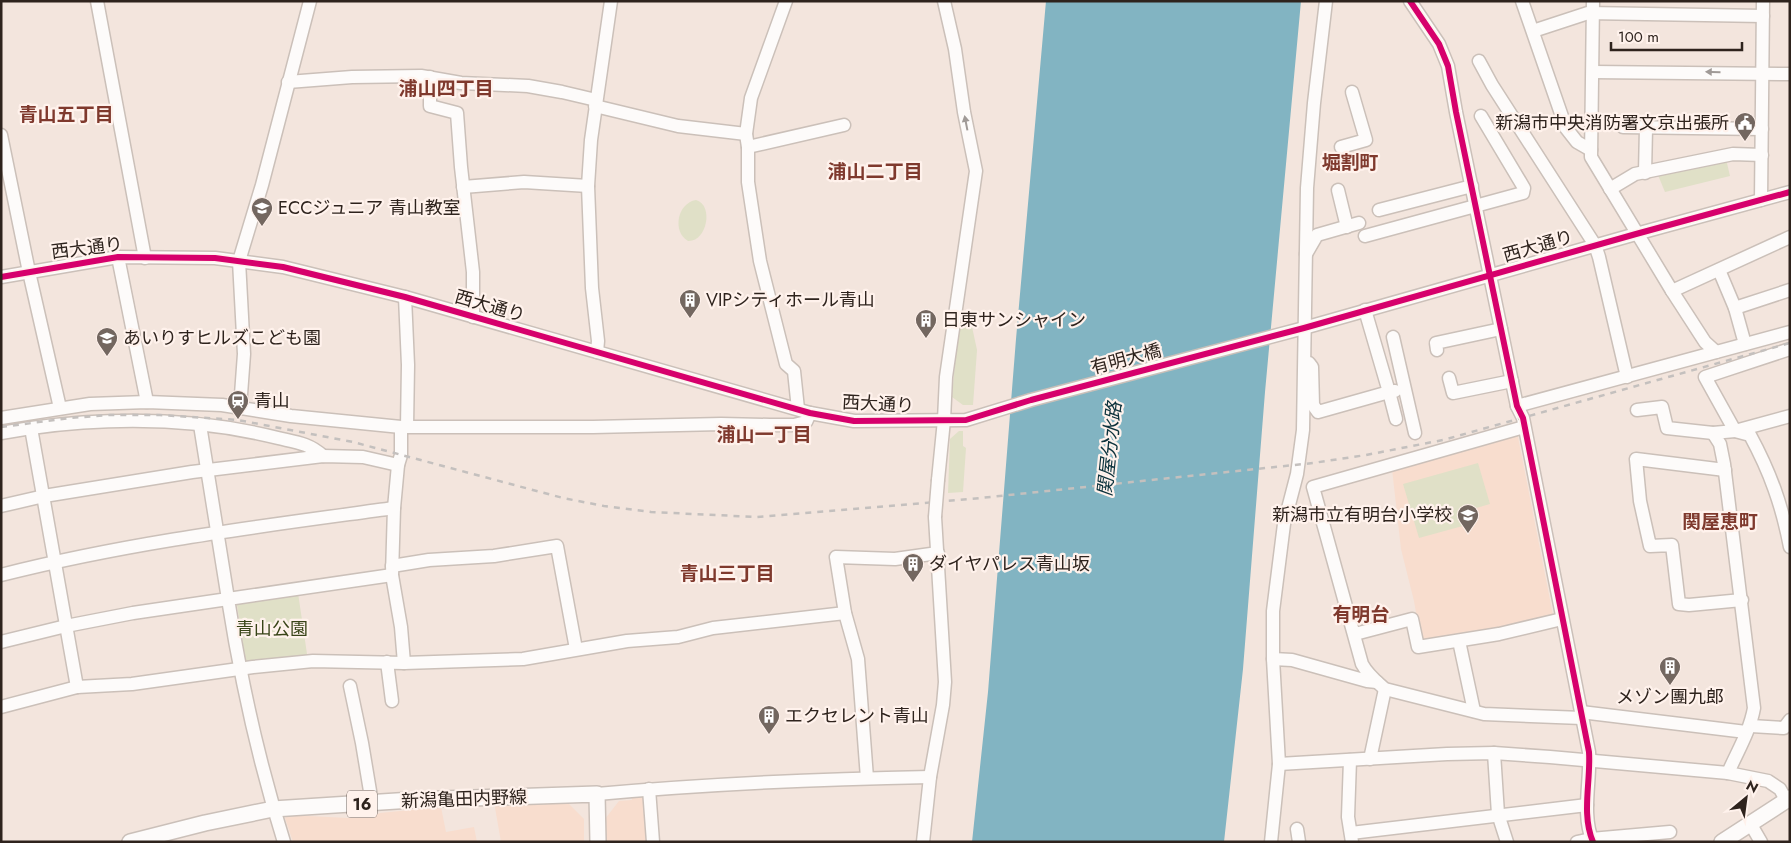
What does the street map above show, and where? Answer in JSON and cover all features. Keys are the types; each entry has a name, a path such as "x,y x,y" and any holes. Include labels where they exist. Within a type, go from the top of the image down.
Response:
{"main road":[{"name":"新潟亀田内野線","path":"130,842 204,823 274,809 594,794"},
{"path":"591,842 594,794"},
{"path":"594,794 598,842"},
{"path":"1722,842 1788,799"}],"street":[{"path":"97,1 145,258"},
{"path":"240,408 244,354 239,262 262,185 310,1"},
{"path":"597,352 598,341 592,281 588,186 591,140 611,1"},
{"path":"786,1 751,98 746,134 748,182 760,261 786,364 794,371 798,409"},
{"path":"923,842 930,777 943,705 945,682 935,517 946,377 976,171 964,112 955,49 944,1"},
{"path":"1271,842 1279,764 1273,660 1273,611 1284,524 1297,474 1303,430 1304,356 1299,329 1306,254 1307,188 1314,103 1326,1"},
{"path":"1410,1 1439,44 1448,66 1517,406 1523,418 1582,715 1590,761 1587,804 1592,840"},
{"path":"1522,1 1566,128 1576,142 1591,150"},
{"path":"1761,200 1763,1"},
{"path":"1533,31 1588,13 1593,7"},
{"path":"1593,7 1763,16"},
{"path":"1593,7 1591,157 1672,291 1705,342 1716,352"},
{"path":"1479,61 1492,85 1594,245 1599,257 1626,377"},
{"path":"1593,72 1790,74"},
{"path":"288,82 367,76 430,77 461,82 528,86 562,92 678,126 746,134"},
{"path":"430,77 430,106 457,113 463,188 473,272 473,317"},
{"path":"1341,147 1366,140 1352,92"},
{"path":"1365,236 1523,193 1524,188 1481,116"},
{"path":"748,147 844,125"},
{"path":"1623,127 1762,129"},
{"path":"1645,173 1646,128"},
{"path":"1,135 60,408"},
{"path":"1610,189 1635,174 1733,154 1762,155"},
{"path":"463,188 524,182 588,186"},
{"path":"1379,210 1472,186"},
{"path":"1306,254 1318,235 1353,225 1338,190"},
{"name":"西大通り","path":"1299,329 1594,245 1790,192"},
{"path":"1672,291 1790,238"},
{"path":"118,258 147,402"},
{"name":"西大通り","path":"1,277 118,258 216,258 283,267 405,297 810,413 854,421 966,420"},
{"path":"1719,270 1735,308 1745,344"},
{"path":"1735,308 1790,290"},
{"path":"404,663 401,627 392,571 394,508 404,427 408,365 405,297"},
{"path":"1365,310 1396,419"},
{"name":"有明大橋","path":"966,420 1031,400 1299,329"},
{"path":"1437,350 1436,344 1501,329"},
{"path":"1517,406 1790,332"},
{"path":"1393,337 1415,433"},
{"path":"1790,349 1705,377 1736,431 1750,434 1777,492 1790,547"},
{"path":"1304,356 1312,367 1313,405 1318,412 1405,388"},
{"path":"1449,378 1453,393 1512,381"},
{"path":"1,418 90,404 147,402 222,405 291,416 404,427 794,425 806,422 810,413"},
{"path":"1637,410 1662,407 1667,428 1713,433 1736,431 1790,416"},
{"path":"1,433 60,424 116,421 149,422 244,430 314,447 323,456"},
{"path":"200,426 239,669 284,842"},
{"path":"1381,685 1367,673 1362,664 1313,487 1524,427"},
{"path":"31,428 77,687"},
{"path":"1713,433 1720,444 1725,470 1754,708 1748,729 1728,773"},
{"path":"1,506 44,496 208,470 323,456 363,457 398,465"},
{"path":"1725,470 1636,459 1640,501 1650,546 1672,545 1679,604 1689,605 1742,600"},
{"path":"1,575 55,561 217,533 394,508"},
{"path":"1,642 66,626 134,613 392,571 429,560 494,556 557,546 576,649"},
{"path":"866,778 858,659 845,613 836,557 895,559 938,553"},
{"path":"1,707 77,687 132,684 312,661 404,663 523,659 627,640 678,637 713,628 845,613"},
{"path":"1355,634 1412,619 1418,647 1499,634 1562,619"},
{"path":"1459,640 1474,711"},
{"path":"1273,660 1292,660 1484,714 1582,715 1748,729 1784,728 1790,720"},
{"path":"387,662 392,701"},
{"path":"1370,759 1381,685"},
{"path":"350,686 372,803"},
{"path":"1279,764 1447,754 1494,754 1728,773 1768,781 1780,789 1788,799"},
{"path":"1494,754 1498,814 1507,842"},
{"path":"1350,760 1348,817 1351,837 1498,814 1587,804"},
{"path":"594,794 649,789 866,778 930,777"},
{"path":"649,789 653,842"},
{"path":"1750,823 1761,842"},
{"path":"1297,828 1299,842"},
{"path":"1577,842 1670,832"}],"shaded area":[{"name":"新潟市立有明台小学校","path":"1517,432 1553,615 1551,619 1421,642 1414,601 1401,549 1392,469"},
{"path":"632,797 645,797 649,842 605,842 605,819 619,801 632,800"},
{"path":"494,802 567,802 584,819 584,842 501,842"},
{"path":"441,807 446,832 474,827 477,842 293,842 285,818 288,815 348,818"}],"green space":[{"path":"1726,159 1730,176 1665,192 1658,175"},
{"path":"696,200 702,203 705,209 706,223 700,236 695,240 688,241 680,231 678,225 679,218 684,206"},
{"path":"969,313 977,350 973,405 963,405 952,397 958,327"},
{"path":"959,431 963,431 963,446 966,448 963,492 948,493 950,439"},
{"path":"1478,463 1490,504 1466,511 1470,524 1419,538 1403,484"},
{"name":"青山公園","path":"298,593 307,654 305,657 246,665 237,605 239,601"}],"water":[{"name":"関屋分水路","path":"1046,1 1301,1 1265,392 1243,669 1224,842 972,842 988,692 1016,339"}],"railway":[{"path":"1,427 110,415 160,415 238,420 353,442 563,498 604,506 651,512 757,517 971,499 1313,463 1366,455 1443,440 1790,343"}],"cycle path":[{"path":"1410,1 1439,44 1448,66 1517,406 1523,418 1589,752 1587,809 1589,831 1593,842"},
{"path":"1,277 118,257 215,258 283,267 405,297 810,413 854,421 966,420 1031,400 1304,328 1790,192"}],"place":[{"name":"新潟市中央消防署文京出張所","path":"1745,142"},
{"name":"ECCジュニア 青山教室","path":"262,227"},
{"name":"VIPシティホール青山","path":"690,319"},
{"name":"日東サンシャイン","path":"926,339"},
{"name":"あいりすヒルズこども園","path":"107,357"},
{"name":"青山","path":"238,420"},
{"name":"新潟市立有明台小学校","path":"1468,534"},
{"name":"ダイヤパレス青山坂","path":"913,583"},
{"name":"メゾン團九郎","path":"1670,686"},
{"name":"エクセレント青山","path":"769,735"}],"district":[{"name":"浦山四丁目","path":"446,88"},
{"name":"青山五丁目","path":"66,114"},
{"name":"堀割町","path":"1350,162"},
{"name":"浦山二丁目","path":"875,171"},
{"name":"浦山一丁目","path":"764,434"},
{"name":"関屋恵町","path":"1720,521"},
{"name":"青山三丁目","path":"727,573"},
{"name":"有明台","path":"1361,614"}]}
